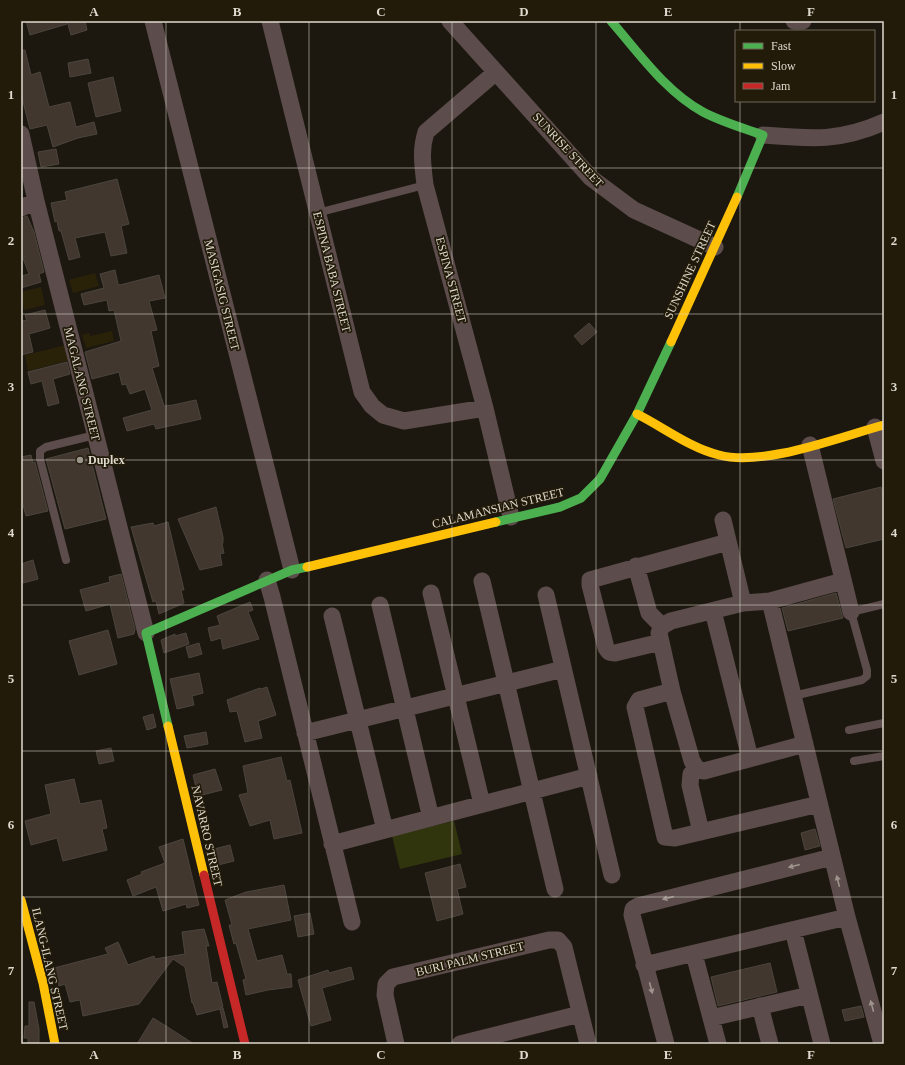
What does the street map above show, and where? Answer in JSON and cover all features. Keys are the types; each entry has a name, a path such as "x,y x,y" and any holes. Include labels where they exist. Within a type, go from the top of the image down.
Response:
{"street":[{"name":"MASIGASIG STREET","path":"153,21 292,570"},
{"name":"ESPINA BABA STREET","path":"270,21 362,392 372,406 383,415 404,421 485,408"},
{"name":"SUNRISE STREET","path":"450,21 591,178 613,196 634,210 714,247"},
{"path":"794,21 803,21"},
{"path":"613,22 664,80 696,107 716,118 764,135 798,138 835,138 864,131 884,122"},
{"name":"ESPINA STREET","path":"496,72 426,132 422,145 425,185 485,408 511,517"},
{"name":"MAGALANG STREET","path":"21,134 29,204 95,435 146,633"},
{"name":"SUNSHINE STREET","path":"637,414 764,135"},
{"name":"CALAMANSIAN STREET","path":"146,633 292,570 468,529 511,517 560,507 581,498 600,479 637,414"},
{"path":"637,414 719,455 743,459 810,445 880,426 884,461"},
{"path":"810,445 851,612"},
{"path":"723,520 743,603"},
{"path":"728,542 636,566 590,580 606,648 609,652 614,654 662,634 670,621 743,603 770,601 843,581"},
{"path":"636,566 650,613 662,634 672,691 692,762 697,769 704,771 804,744"},
{"path":"267,580 352,922"},
{"path":"482,581 555,889"},
{"path":"431,593 482,804"},
{"path":"546,595 612,875"},
{"path":"770,601 847,917 882,1044"},
{"path":"380,605 431,818"},
{"path":"713,611 750,758"},
{"path":"332,616 385,830"},
{"name":"NAVARRO STREET","path":"146,633 245,1044"},
{"path":"306,733 564,669"},
{"path":"672,691 639,700 636,704 635,712 664,836 667,838 675,838 819,804"},
{"path":"697,769 691,774 690,785 701,832"},
{"path":"332,844 589,776"},
{"path":"666,1044 644,965 632,915 633,910 638,906 832,857"},
{"name":"ILANG-ILANG STREET","path":"21,900 28,951 49,1010 55,1044"},
{"path":"644,965 847,917"},
{"path":"793,930 822,1044"},
{"name":"BURI PALM STREET","path":"396,1044 385,995 386,984 393,977 549,940 558,940 564,947 580,1014"},
{"path":"694,954 718,1044"},
{"path":"711,1018 810,995"},
{"path":"760,1006 770,1044"},
{"path":"460,1044 580,1014 588,1044"}],"lane":[{"path":"317,213 425,185"},
{"path":"66,560 40,458 40,451 46,447 95,435"},
{"path":"793,696 862,680 867,676 868,670 851,612 884,604"},
{"path":"849,730 884,723"},
{"path":"854,761 884,756"}],"shaded area":[{"path":"95,273 99,286 73,293 69,280"},
{"path":"41,287 45,305 24,310 21,292"},
{"path":"112,331 114,341 86,348 82,335 89,333 90,336"},
{"path":"66,345 70,360 28,371 25,355"}],"green space":[{"path":"454,821 462,854 400,869 392,836"}],"building":[{"path":"26,21 66,21 67,24 30,35"},
{"path":"67,21 85,21 87,30 71,35"},
{"path":"21,50 25,50 31,75 40,72 49,107 70,102 76,127 94,122 97,134 78,138 53,147 47,125 30,129 21,94"},
{"path":"88,59 91,73 70,77 68,63"},
{"path":"113,77 121,111 96,117 88,83"},
{"path":"56,149 59,164 41,167 38,152"},
{"path":"117,179 129,224 121,226 127,253 111,256 105,232 75,238 80,257 69,260 61,231 59,231 57,221 55,222 51,203 67,200 65,192"},
{"path":"27,216 34,232 44,272 39,274 41,282 21,288 21,276 29,274 21,253 21,218"},
{"path":"115,270 118,284 120,285 159,275 165,298 149,301 157,330 151,331 159,366 152,368 164,406 196,400 201,419 156,429 154,424 127,431 123,418 152,410 145,389 130,394 126,384 122,385 119,372 92,379 85,352 121,341 114,310 109,311 107,300 84,305 81,294 104,288 100,274"},
{"path":"45,310 50,328 29,334 33,352 21,355 21,320 27,321 25,315"},
{"path":"589,323 597,332 582,345 574,336"},
{"path":"67,362 70,374 53,379 59,403 48,406 42,381 31,384 28,372"},
{"path":"88,448 106,519 65,529 46,459"},
{"path":"31,455 33,463 35,462 48,511 26,516 21,497 21,457"},
{"path":"881,487 884,498 884,539 846,548 833,499"},
{"path":"216,507 223,537 222,544 224,553 220,554 222,565 200,570 178,519"},
{"path":"168,522 184,590 181,590 184,603 159,614 156,601 153,602 131,527 153,523 154,526"},
{"path":"33,560 38,579 23,583 21,564"},
{"path":"121,574 135,629 134,634 118,638 110,604 86,611 80,590 110,582 109,577"},
{"path":"836,593 843,618 788,631 782,608"},
{"path":"250,602 253,610 248,612 259,639 223,649 221,638 211,641 208,628 220,625 217,616"},
{"path":"108,630 117,664 79,675 69,641"},
{"path":"186,633 189,644 164,653 161,640 175,634 175,636"},
{"path":"199,643 202,654 189,658 186,647"},
{"path":"199,673 203,693 192,696 194,705 177,709 170,679"},
{"path":"267,687 276,715 258,721 262,738 245,742 237,711 230,712 227,700 260,688"},
{"path":"153,714 156,727 147,730 143,717"},
{"path":"206,732 208,744 187,748 184,736"},
{"path":"111,748 114,761 99,764 96,751"},
{"path":"281,757 287,781 290,780 302,833 274,839 270,820 250,826 239,795 248,793 243,766"},
{"path":"215,769 222,790 198,796 193,775"},
{"path":"74,779 80,804 101,800 107,828 102,829 107,850 63,861 57,838 31,845 25,821 51,814 45,785"},
{"path":"815,829 820,846 805,850 801,833"},
{"path":"183,839 199,905 187,908 186,904 163,911 156,887 133,896 127,880 142,874 141,872 165,863 159,847"},
{"path":"230,845 234,861 218,865 214,849"},
{"path":"460,864 466,887 457,889 463,914 437,921 425,873"},
{"path":"284,885 291,920 248,929 257,961 282,955 287,974 291,974 292,987 246,995 243,980 246,979 236,943 234,944 229,925 232,925 225,900 246,892"},
{"path":"310,913 314,934 298,937 294,916"},
{"path":"204,929 209,946 206,946 212,983 217,982 223,1007 220,1008 223,1008 228,1027 224,1028 220,1009 197,1015 192,1003 185,967 173,959 139,1004 83,1016 80,1000 70,1002 65,984 59,986 54,968 108,954 105,948 118,942 128,965 154,956 155,959 185,954 182,932"},
{"path":"770,963 777,992 718,1006 711,977"},
{"path":"351,967 354,979 322,988 331,1020 311,1026 298,980 328,970 329,973"},
{"path":"29,1002 34,1002 39,1029 39,1044 28,1044 28,1038 24,1038 25,1026 29,1026"},
{"path":"861,1006 864,1017 845,1021 842,1010"},
{"path":"153,1018 166,1026 194,1044 137,1044"}],"traffic: fast":[{"path":"611,21 653,71 689,103 718,119 763,135 737,197"},
{"path":"496,522 560,507 581,498 600,479 637,414 671,342"},
{"path":"168,726 146,633 292,570 307,567"}],"traffic: slow":[{"path":"671,342 737,197"},
{"path":"637,414 677,437 708,452 737,458 779,454 802,449 884,425"},
{"path":"307,567 496,522"},
{"path":"168,726 204,875"},
{"path":"21,900 43,983 55,1044"}],"traffic: jam":[{"path":"204,875 245,1044"}],"place":[{"name":"Duplex","path":"80,460"}]}
